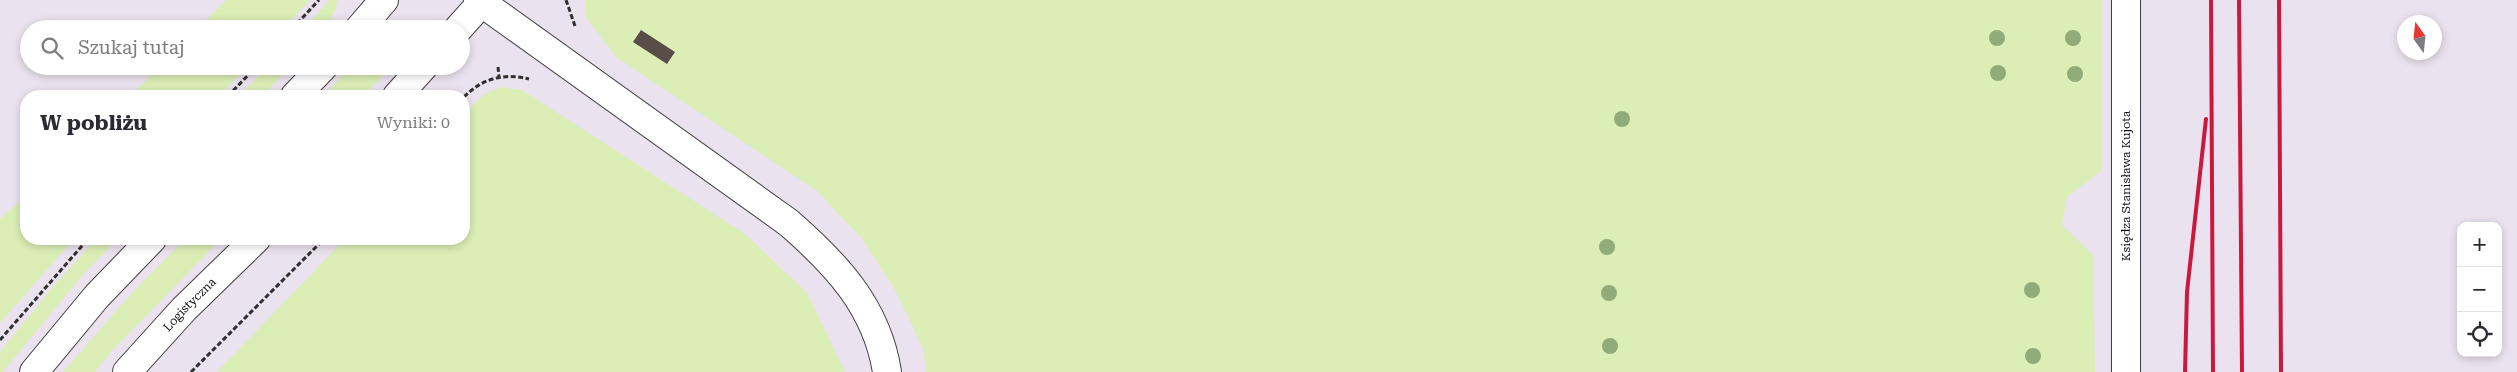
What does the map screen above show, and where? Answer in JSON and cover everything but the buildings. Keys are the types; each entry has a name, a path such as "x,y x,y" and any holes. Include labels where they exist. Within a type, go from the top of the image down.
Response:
{"street":[{"path":"367,20 384,0"},
{"name":"Księdza Stanisława Kujota","path":"2126,0 2126,372"},
{"path":"465,20 481,1 789,223 826,255 851,286 874,326 887,372"},
{"path":"301,90 315,75"},
{"path":"402,90 416,75"},
{"path":"34,372 97,296 146,245"},
{"name":"Logistyczna","path":"127,372 184,309 250,245"}],"path":[{"path":"300,20 319,0"},
{"path":"470,92 485,81 499,77 498,67"},
{"path":"234,90 248,75"},
{"path":"0,340 83,245"},
{"path":"191,372 318,245"}],"shaded area":[{"path":"0,0 2517,0 2517,372 0,372"}],"green space":[{"path":"226,0 310,0 291,20 206,20"},
{"path":"329,0 338,0 330,20 312,20"},
{"path":"586,0 2102,0 2101,171 2067,197 2062,225 2093,255 2095,372 926,372 923,348 895,290 862,239 817,191 617,58 586,18"},
{"path":"151,75 239,75 225,90 136,90"},
{"path":"259,75 282,75 268,90 245,90"},
{"path":"343,75 384,75 369,90 329,90"},
{"path":"501,87 522,90 745,234 807,293 845,372 217,372 339,245 470,245 470,109 483,95"},
{"path":"20,201 20,245 69,245 0,323 0,219"},
{"path":"91,245 111,245 81,277 3,372 0,372 0,352 51,289"},
{"path":"179,245 215,245 110,353 95,372 63,372 131,294"}],"railway":[{"path":"2211,0 2213,372"},
{"path":"2239,0 2242,372"},
{"path":"2279,0 2281,372"},
{"path":"2185,372 2187,292 2206,119"}]}
